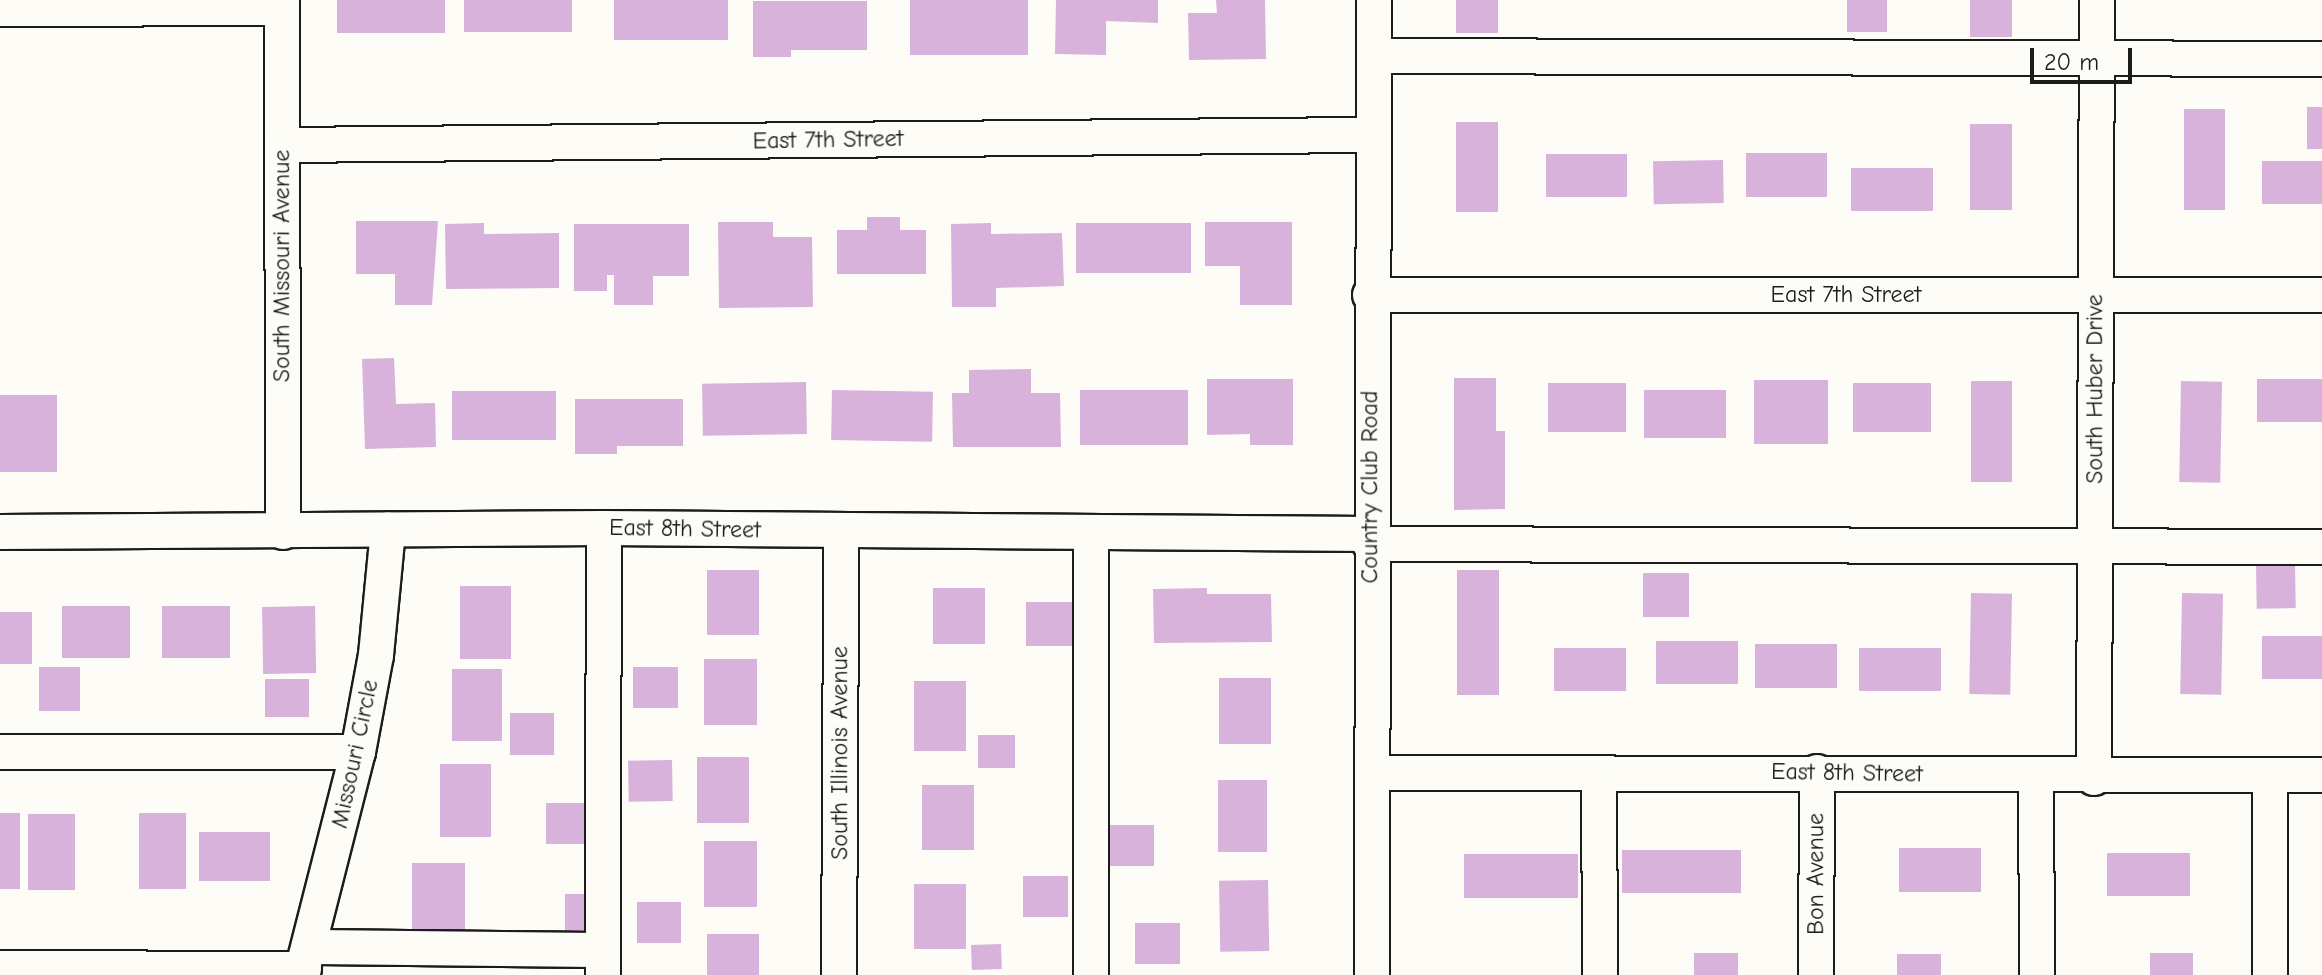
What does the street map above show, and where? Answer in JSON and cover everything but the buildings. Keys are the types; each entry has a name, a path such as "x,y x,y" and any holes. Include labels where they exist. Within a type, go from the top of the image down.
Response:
{"street":[{"name":"Country Club Road","path":"1372,975 1370,295 1374,0"},
{"name":"South Huber Drive","path":"2094,778 2097,0"},
{"path":"0,9 282,4"},
{"name":"South Missouri Avenue","path":"282,4 283,532"},
{"path":"1374,56 2322,59"},
{"name":"East 7th Street","path":"282,145 1373,135"},
{"name":"East 7th Street","path":"1370,295 2322,295"},
{"path":"0,968 603,963 604,528"},
{"name":"East 8th Street","path":"0,532 604,528 1370,539 2322,547"},
{"name":"Missouri Circle","path":"304,964 358,752 376,655 388,530"},
{"name":"South Illinois Avenue","path":"839,975 841,531"},
{"path":"1091,535 1091,975"},
{"path":"0,752 358,752"},
{"name":"East 8th Street","path":"1372,773 1817,772 2094,778 2322,775"},
{"name":"Bon Avenue","path":"1816,975 1817,772"},
{"path":"1599,773 1600,975"},
{"path":"2270,775 2270,975"},
{"path":"2036,776 2037,975"}]}
